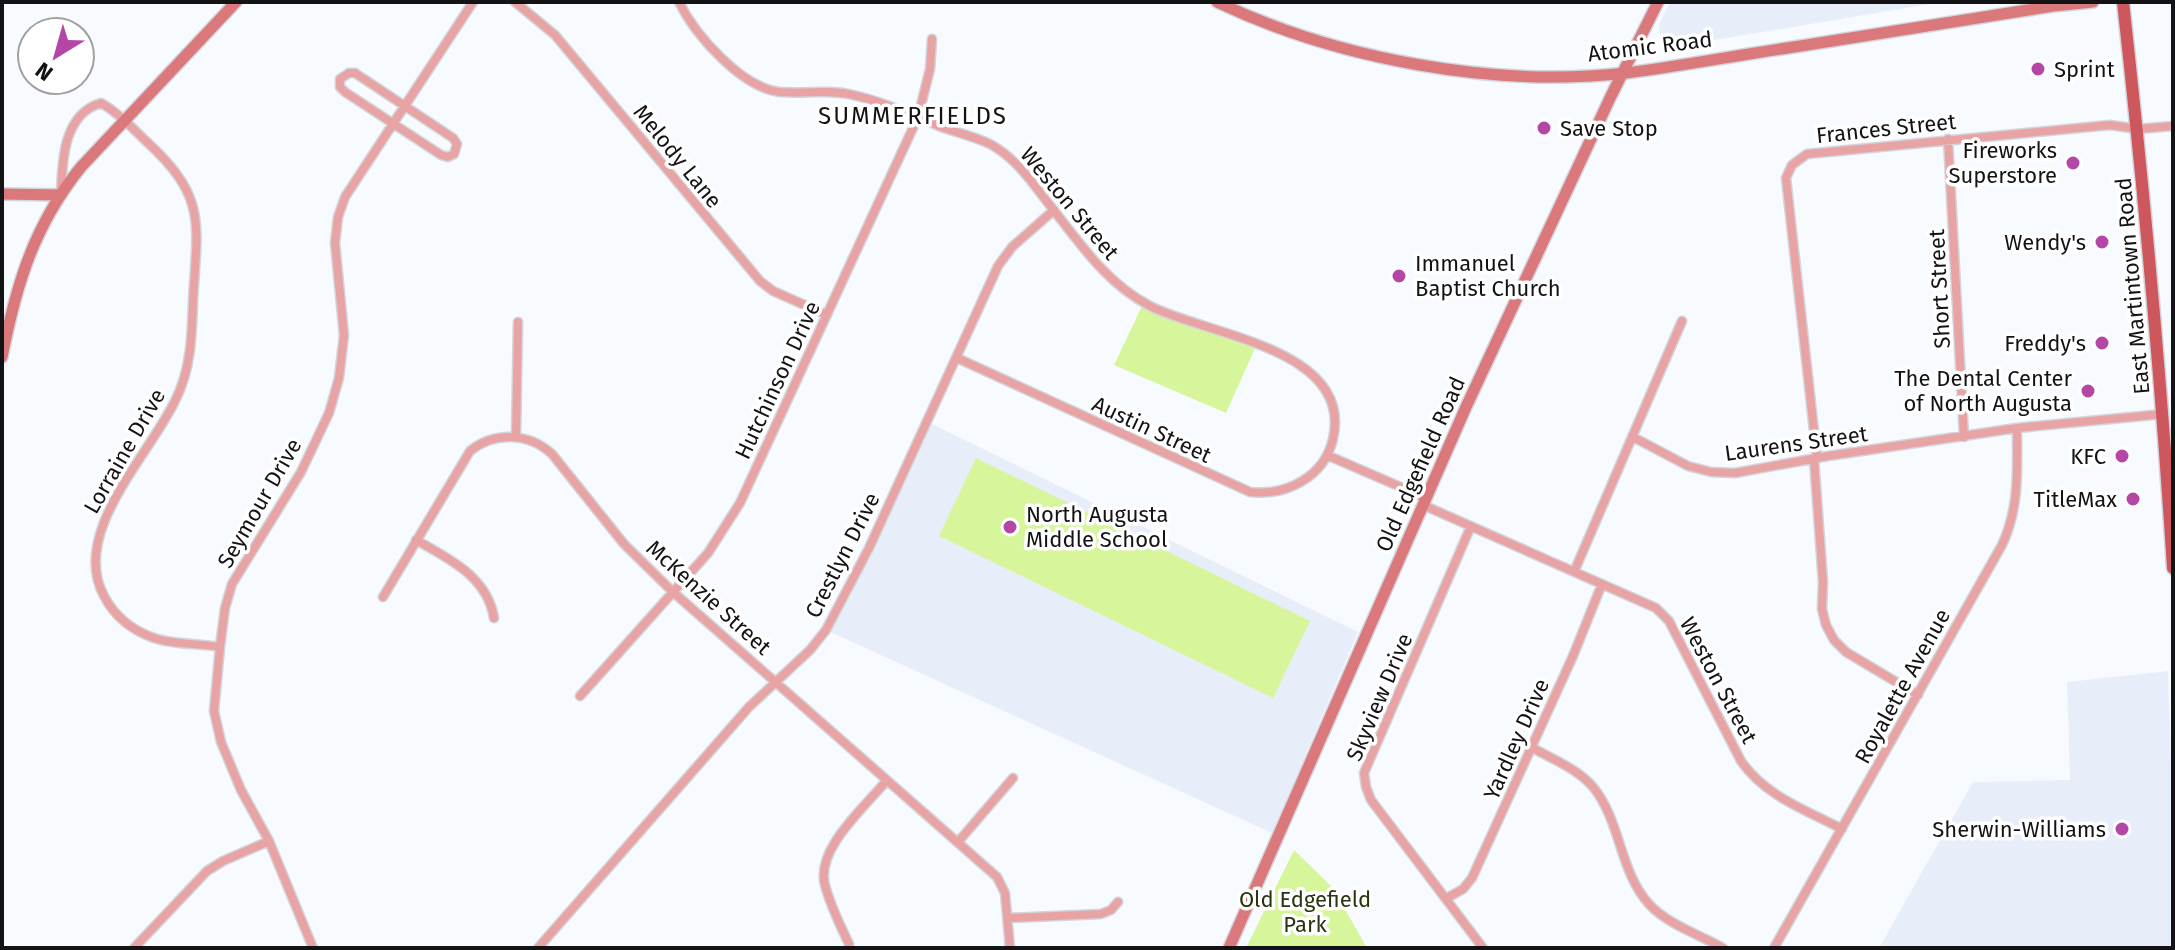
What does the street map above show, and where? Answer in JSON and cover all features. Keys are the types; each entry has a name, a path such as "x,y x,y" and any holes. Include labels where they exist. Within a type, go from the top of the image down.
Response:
{"main road":[{"name":"East Martintown Road","path":"2123,2 2138,129 2173,568"}],"street":[{"path":"2,357 20,276 34,242 61,195 81,167 236,2"},
{"name":"Seymour Drive","path":"313,948 269,841 241,790 217,732 214,711 225,608 232,584 301,472 332,404 344,335 335,256 338,217 345,197 473,2"},
{"name":"Melody Lane","path":"515,2 555,35 760,281 773,291 827,315"},
{"name":"Weston Street","path":"679,2 709,44 760,86 779,92 856,95 1000,150 1017,165 1097,265 1138,299 1185,321 1287,357 1310,371 1328,395 1334,414 1329,456 1471,526 1656,608 1669,621 1741,761 1755,778 1772,792 1842,829"},
{"name":"Atomic Road","path":"1217,2 1314,40 1418,64 1511,76 1623,73 2093,2"},
{"name":"Old Edgefield Road","path":"1229,948 1466,407 1658,2"},
{"name":"Hutchinson Drive","path":"580,696 708,553 730,520 918,117 930,69 932,39"},
{"path":"355,73 405,105 453,138 457,144 456,151 448,157 441,155 342,90 342,76 355,73"},
{"name":"Lorraine Drive","path":"61,195 66,144 74,126 88,108 101,103 113,110 171,164 191,199 197,222 192,326 189,357 181,388 103,522 95,548 94,568 108,604 129,627 162,641 220,647"},
{"name":"Frances Street","path":"1918,695 1846,652 1834,640 1822,609 1815,458 1786,178 1788,171 1796,160 1807,154 2110,125 2138,129 2173,126"},
{"name":"Short Street","path":"1948,139 1964,437"},
{"path":"2,194 61,195"},
{"name":"Crestlyn Drive","path":"538,948 775,681 810,650 826,630 869,548 993,276 1005,256 1054,210"},
{"path":"1574,572 1682,321"},
{"path":"383,597 470,451 482,443 516,436 518,322"},
{"name":"Austin Street","path":"957,358 1250,492 1270,492 1294,486 1318,470 1329,456"},
{"name":"Laurens Street","path":"1633,437 1688,466 1711,472 1743,472 1815,458 2017,428 2163,414"},
{"name":"Royalette Avenue","path":"1774,948 2008,533 2017,498 2017,428"},
{"name":"McKenzie Street","path":"516,436 538,443 552,454 624,544 673,592 1001,881 1009,918 1010,948"},
{"name":"Skyview Drive","path":"1471,526 1364,773 1371,800 1483,948"},
{"path":"416,540 469,572 485,592 494,618"},
{"name":"Yardley Drive","path":"1447,898 1463,889 1472,878 1602,584"},
{"path":"1531,747 1579,774 1593,787 1603,803 1631,875 1651,907 1723,948"},
{"path":"958,842 1013,778"},
{"path":"849,944 825,885 825,862 844,831 887,780"},
{"path":"134,948 207,871 269,841"},
{"path":"1009,918 1101,914 1111,910 1118,902"}],"shaded area":[{"path":"1670,2 1942,2 1685,45 1667,41 1660,33 1659,25"},
{"name":"North Augusta Middle School","path":"930,423 1358,632 1272,833 826,630"},
{"path":"2168,671 2173,948 1879,948 1973,782 2070,780 2067,682"}],"green space":[{"path":"1142,306 1256,346 1226,413 1114,365"},
{"path":"976,458 1310,621 1273,698 939,536"},
{"name":"Old Edgefield Park","path":"1294,850 1333,888 1367,948 1246,948"}],"place":[{"name":"Sprint","path":"2038,69"},
{"name":"Save Stop","path":"1544,128"},
{"name":"Fireworks Superstore","path":"2073,163"},
{"name":"Wendy's","path":"2102,242"},
{"name":"Immanuel Baptist Church","path":"1399,276"},
{"name":"Freddy's","path":"2102,343"},
{"name":"The Dental Center of North Augusta","path":"2088,391"},
{"name":"KFC","path":"2122,456"},
{"name":"TitleMax","path":"2133,499"},
{"name":"North Augusta Middle School","path":"1010,527"},
{"name":"Sherwin-Williams","path":"2122,829"}],"district":[{"name":"SUMMERFIELDS","path":"913,116"}]}
